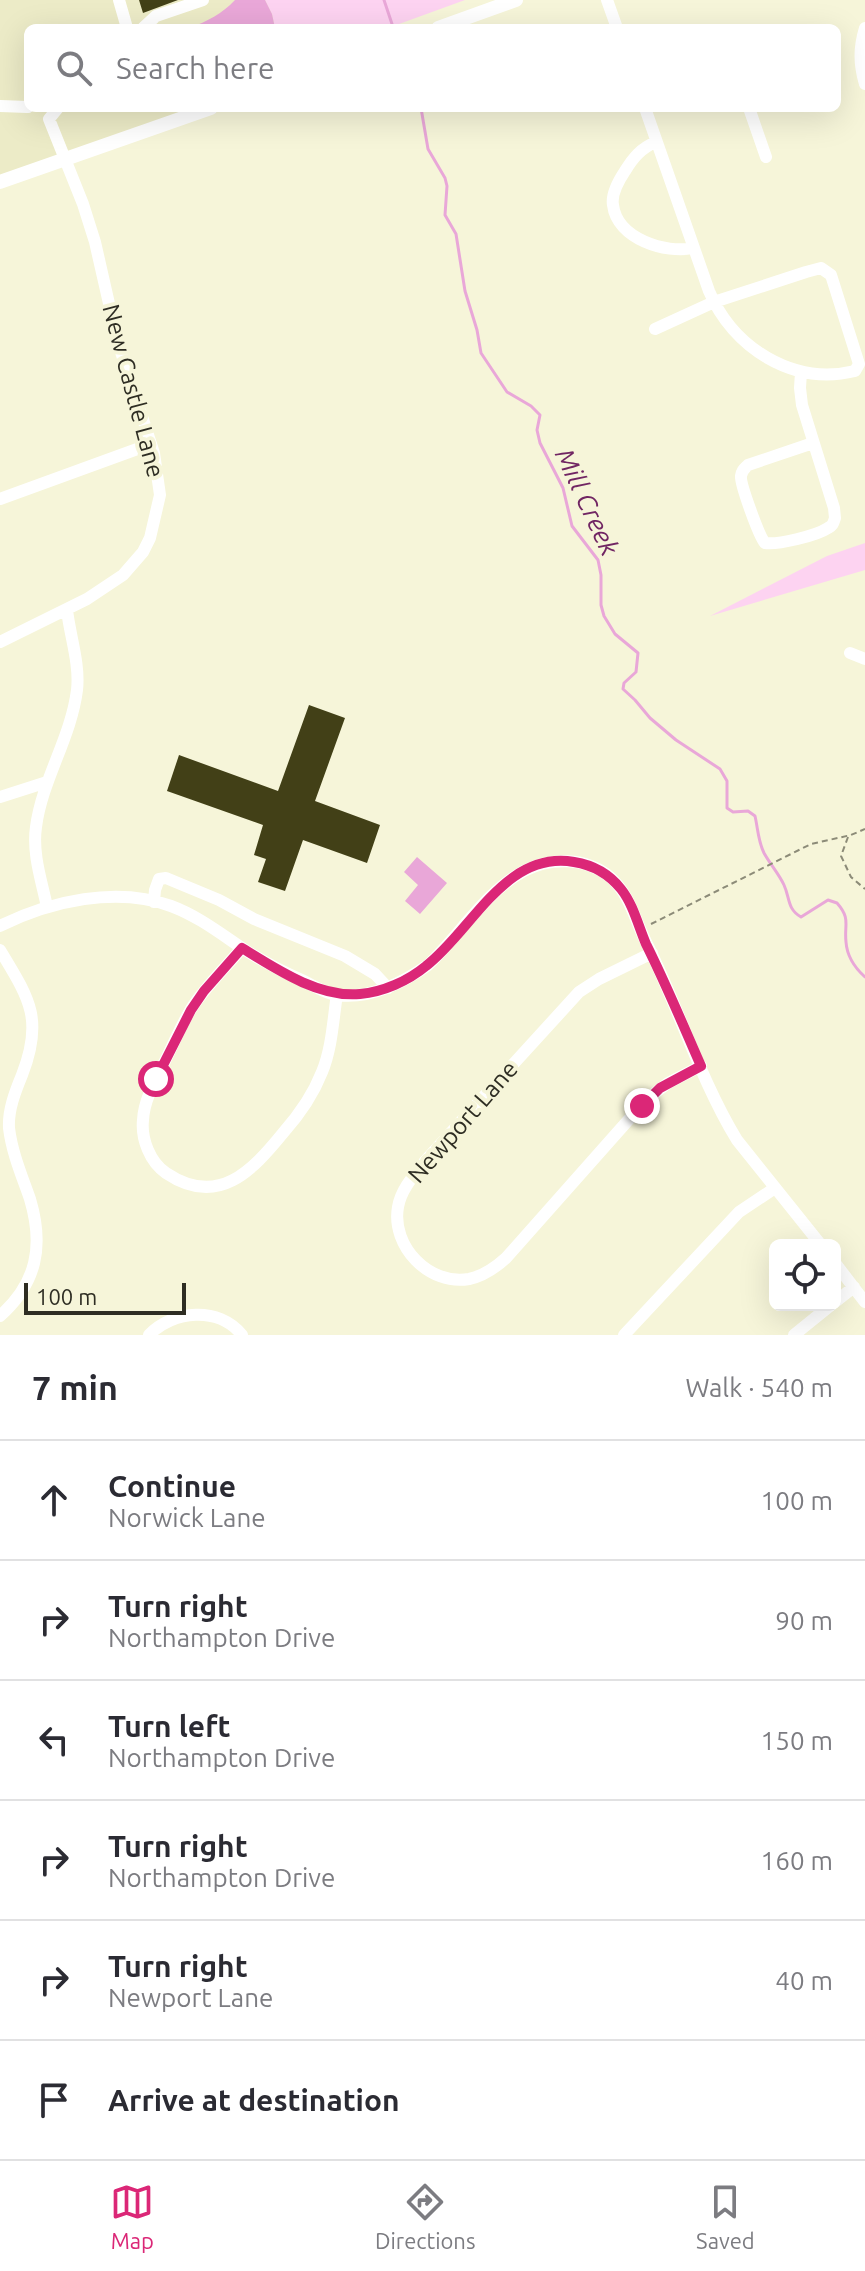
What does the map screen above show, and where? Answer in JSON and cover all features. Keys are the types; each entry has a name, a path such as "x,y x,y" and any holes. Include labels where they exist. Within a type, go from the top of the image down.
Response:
{"main road":[{"path":"449,24 516,0"},
{"path":"0,182 200,112"}],"street":[{"path":"119,0 126,24"},
{"path":"147,24 156,16 203,0"},
{"path":"607,0 616,24"},
{"path":"865,28 859,45 865,84"},
{"path":"0,106 24,107"},
{"path":"646,112 693,248 714,302 726,322 753,350 801,372 831,375 858,369 859,364 833,280 821,268 714,302 655,329"},
{"path":"750,112 766,157"},
{"name":"New Castle Lane","path":"0,642 67,610 123,575 143,552 150,538 160,495 157,467 118,343 95,242 65,159 54,113"},
{"path":"656,142 645,146 622,176 612,203 615,214 630,232 653,245 673,250 693,248"},
{"path":"801,372 801,396 835,518 833,524 820,532 778,543 765,543 741,481 743,470 748,465 813,443"},
{"path":"0,499 151,444"},
{"path":"47,907 35,840 47,782 64,739 77,690 77,669 67,610"},
{"path":"850,653 865,659"},
{"path":"0,797 47,782"},
{"path":"0,926 47,907 74,901 107,898 154,902 185,912 293,977 337,994 360,994 388,988 416,974 508,882 535,865 566,860 596,868 609,877 630,902 729,1126 816,1239"},
{"path":"154,902 159,879 166,878 219,900 254,919 345,956 375,974 388,988"},
{"path":"242,948 191,1010 156,1079 145,1109 143,1131 149,1152 162,1170 180,1181 202,1187 233,1181 251,1169 273,1146 307,1102 323,1072 337,994"},
{"path":"0,950 23,986 33,1023 33,1041 9,1119 16,1160 31,1202 36,1238 28,1283 0,1316"},
{"name":"Newport Lane","path":"652,953 579,992 426,1160 409,1181 398,1204 397,1228 407,1250 423,1267 446,1278 468,1279 490,1271 506,1258 647,1099 668,1083 701,1066"},
{"path":"624,1335 739,1212 775,1188"},
{"path":"841,1271 865,1302"},
{"path":"841,1297 854,1287"},
{"path":"794,1335 823,1311"},
{"path":"149,1335 168,1321 199,1315 221,1319 242,1335"}],"path":[{"path":"640,929 811,844 865,829"},
{"path":"848,836 841,856 851,877 865,889"}],"shaded area":[{"path":"0,0 267,0 276,24 24,24 24,112 200,112 0,182"},
{"path":"235,0 265,0 274,24 199,24"},
{"path":"265,0 465,0 399,24 274,24"},
{"path":"865,543 865,570 710,616 827,556"},
{"path":"417,857 447,883 420,914 405,901 418,885 404,872"}],"building":[{"path":"139,0 178,0 143,13"},
{"path":"309,705 345,718 315,801 380,825 367,863 303,840 285,891 258,882 266,859 254,855 263,825 167,791 179,755 278,791"}],"waterway":[{"name":"Mill Creek","path":"384,0 392,24"},
{"name":"Mill Creek","path":"422,112 428,149 447,186 445,215 456,234 465,291 481,353 507,392 540,415 537,430 540,443 563,488 572,526 598,560 604,616 615,634 638,653 636,672 624,683 623,689 676,740 720,769 727,781 727,808 733,812 748,811 755,816 762,848 782,881 796,914 801,917 828,900 837,903 845,918 848,952 865,977"}],"route":[{"path":"156,1079 191,1010 242,948 266,963 333,994 374,992 388,988 428,965 495,893 521,872 535,865 566,860 596,868 609,877 630,902 701,1066 660,1088 642,1106"}]}
